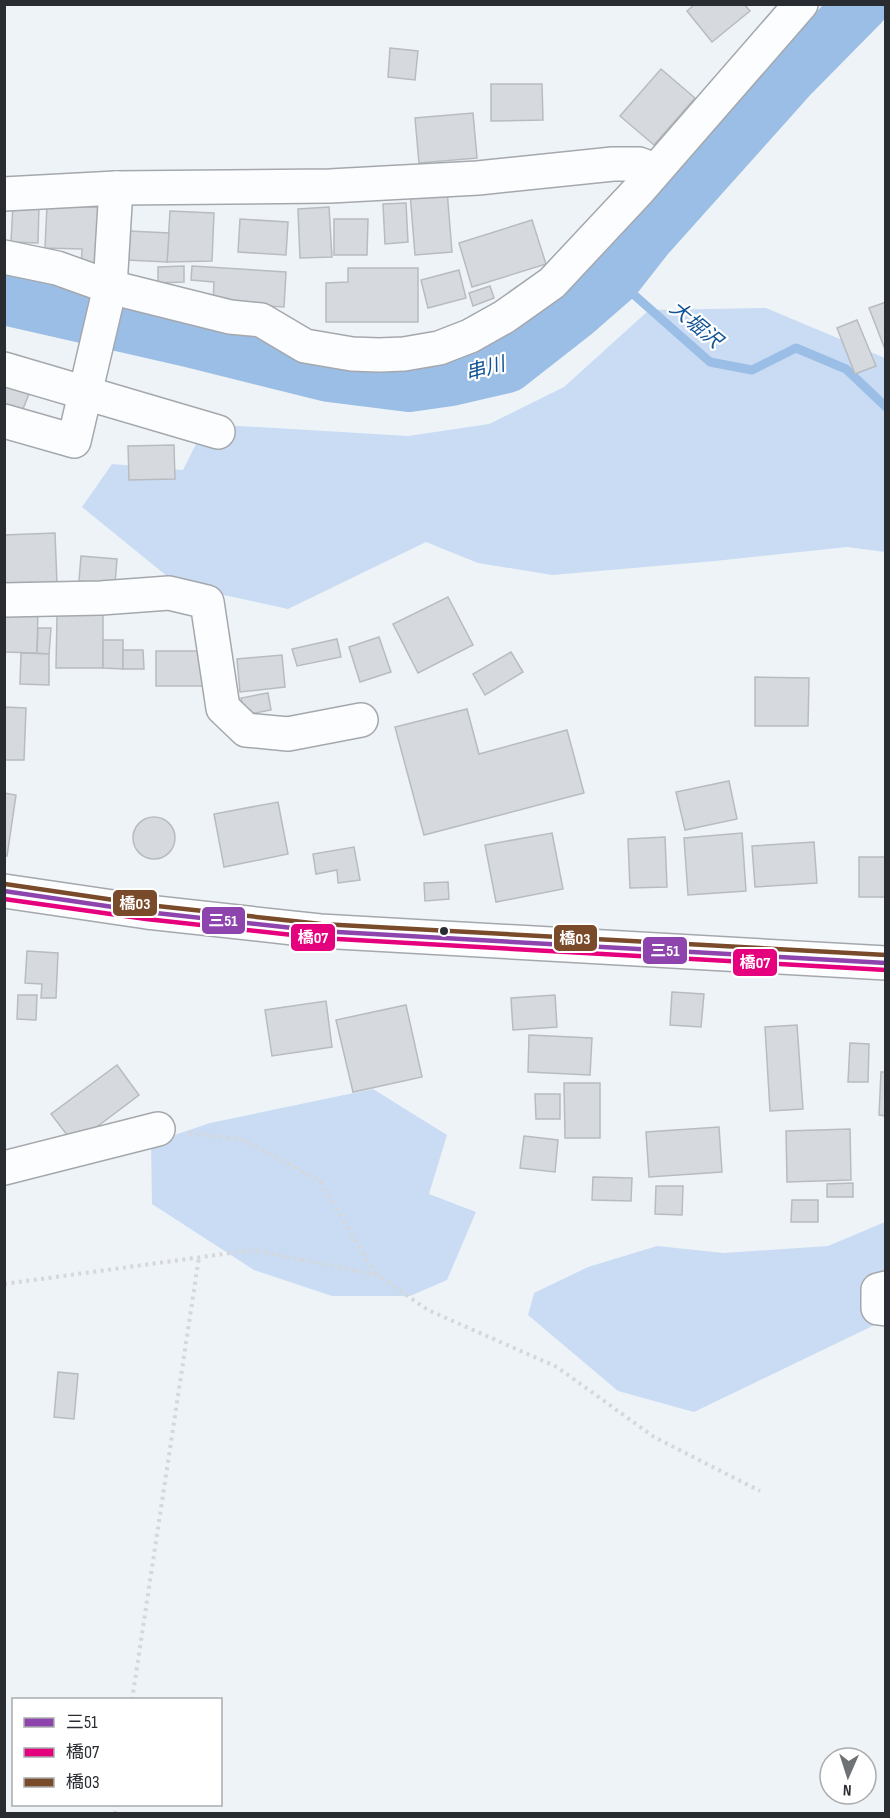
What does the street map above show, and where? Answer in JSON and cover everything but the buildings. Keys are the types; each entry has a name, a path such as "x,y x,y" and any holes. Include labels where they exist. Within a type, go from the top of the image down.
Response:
{"main road":[{"path":"4,257 57,268 110,287 230,317 261,320 306,346 329,351 379,356 439,348 470,336 504,317 552,283 631,199 785,10"},
{"path":"4,194 116,188 330,186 478,178 612,164 639,164 655,170"},
{"path":"4,421 74,441 110,287 116,188"},
{"path":"4,369 218,432"},
{"path":"4,600 101,598 169,593 207,602 223,708 246,730 288,734 361,720"},
{"path":"4,891 147,912 320,931 885,963"},
{"path":"4,1168 158,1129"},
{"path":"885,1288 878,1290 878,1308 885,1309"}],"path":[{"path":"158,1129 244,1140 320,1181 377,1275"},
{"path":"4,1284 253,1250 377,1275 428,1310 557,1367 654,1437 760,1491"},
{"path":"132,1698 199,1257"}],"shaded area":[{"path":"766,308 885,358 885,552 847,547 552,575 478,563 426,542 288,609 178,585 82,507 112,464 183,470 206,424 408,436 489,424 564,387 649,310"},
{"path":"373,1089 447,1135 429,1194 476,1212 447,1280 410,1296 332,1296 254,1270 152,1204 151,1143 210,1123"},
{"path":"885,1222 885,1320 694,1412 618,1391 528,1315 534,1293 588,1267 657,1246 724,1253 828,1246"}],"waterway":[{"name":"串川","path":"4,298 329,375 409,385 451,379 507,366 615,278 647,237 791,76 862,4"},
{"name":"大堀沢","path":"615,278 710,362 752,370 796,348 846,369 886,407"}],"transit line":[{"name":"橋03","path":"5,884 148,905 321,924 886,955"},
{"name":"三51","path":"4,891 147,912 320,931 886,963"},
{"name":"橋07","path":"4,899 146,919 320,938 886,970"}]}
